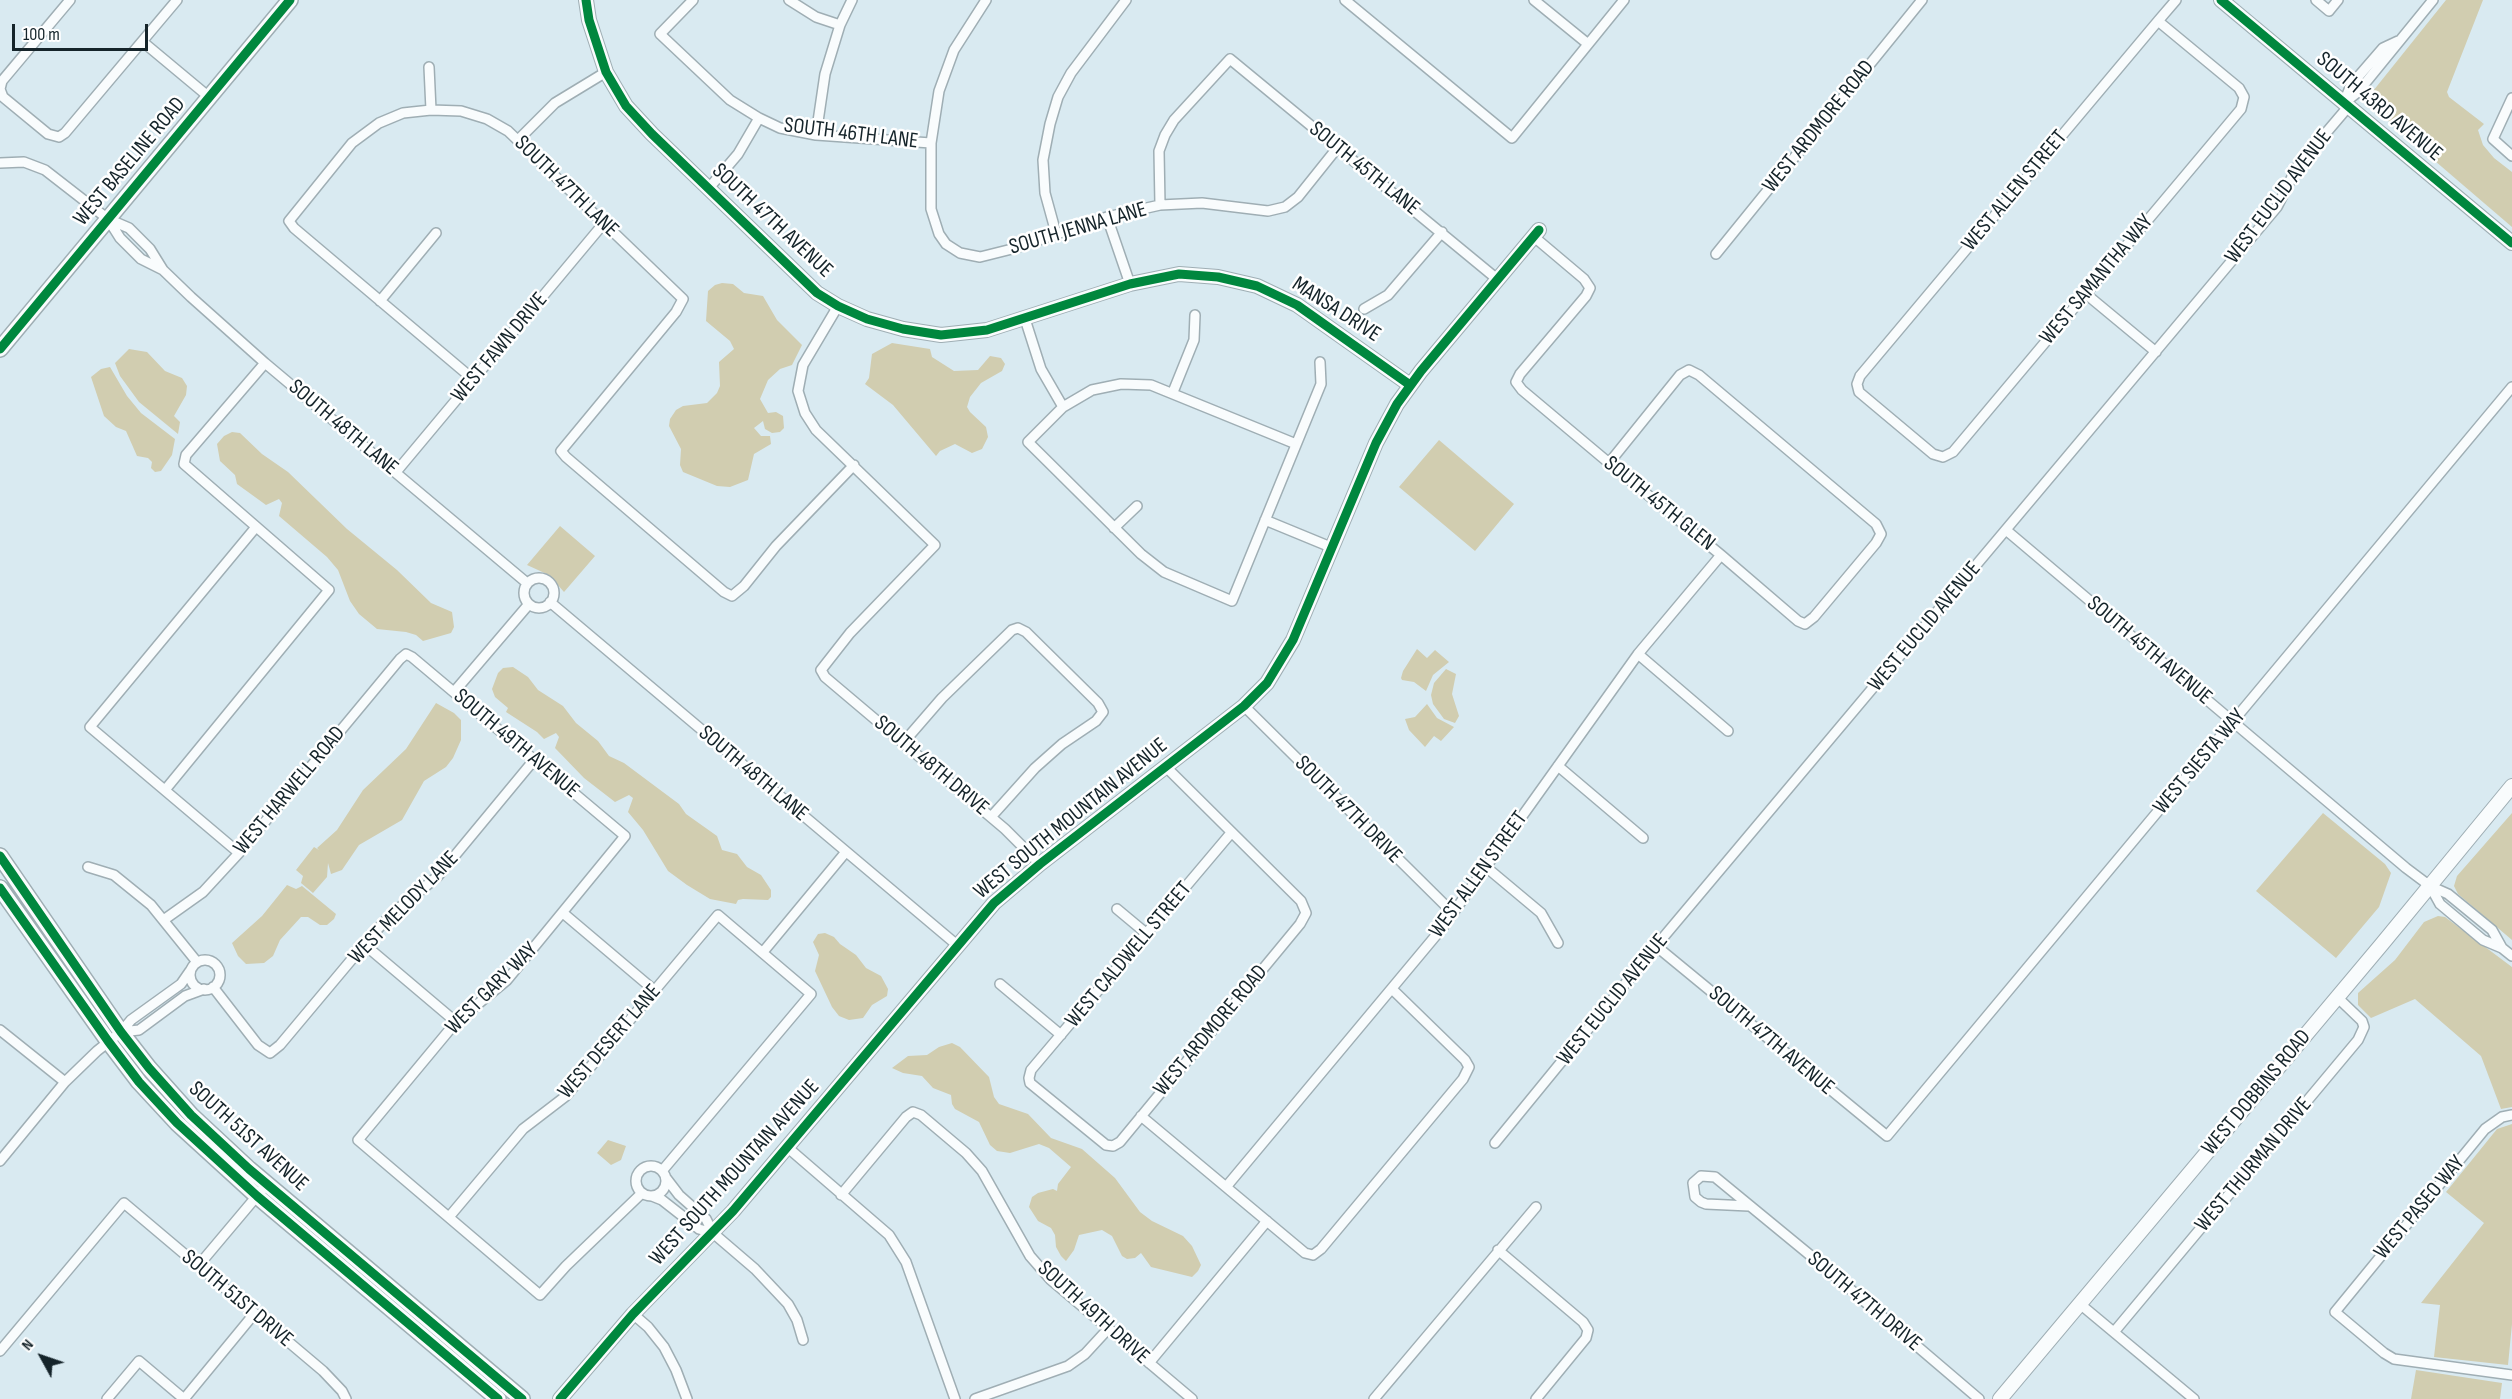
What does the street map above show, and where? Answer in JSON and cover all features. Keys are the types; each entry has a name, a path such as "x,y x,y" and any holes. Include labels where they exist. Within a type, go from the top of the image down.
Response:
{"main road":[{"name":"WEST BASELINE ROAD","path":"0,349 290,0"},
{"name":"SOUTH 51ST AVENUE","path":"0,856 121,1032 149,1068 191,1115 267,1184 522,1399"},
{"name":"SOUTH 51ST AVENUE","path":"0,888 108,1041 139,1082 177,1123 257,1196 498,1399"}],"street":[{"path":"70,0 2,81 0,89 3,96 48,134 59,137 65,133 177,0"},
{"name":"SOUTH 47TH AVENUE","path":"586,0 591,29 606,72 627,106 652,134 817,293 838,306 867,319 903,329 941,335 987,330 1025,320"},
{"name":"SOUTH 46TH LANE","path":"693,0 660,34 730,100 759,118 780,128 816,135 931,143"},
{"path":"789,0 816,17 840,25"},
{"path":"816,135 825,74 840,25 852,0"},
{"path":"931,143 939,91 954,50 986,0"},
{"path":"1056,233 1045,193 1043,160 1055,106 1071,73 1126,0"},
{"path":"1346,0 1512,138 1624,0"},
{"path":"1534,0 1588,44"},
{"name":"WEST ARDMORE ROAD","path":"1716,254 1922,0"},
{"name":"WEST ALLEN STREET","path":"1942,457 1933,454 1859,392 1857,384 1860,376 2176,0"},
{"name":"SOUTH 43RD AVENUE","path":"2221,0 2512,243"},
{"path":"2316,0 2329,11 2338,0"},
{"name":"WEST EUCLID AVENUE","path":"1495,1143 1656,945 2277,207 2297,167 2346,105 2351,85 2383,48 2398,41 2433,0"},
{"name":"WEST SAMANTHA WAY","path":"1942,457 1953,452 2241,109 2244,97 2240,88 2158,21"},
{"path":"143,42 209,98"},
{"name":"SOUTH 45TH LANE","path":"1161,205 1159,152 1165,135 1174,120 1230,59 1497,279"},
{"path":"429,67 431,110"},
{"path":"518,140 555,103 606,72"},
{"path":"2512,98 2493,139 2512,156"},
{"name":"SOUTH 47TH LANE","path":"380,301 294,228 289,220 352,144 379,123 403,113 431,110 461,111 487,119 518,140 683,298 676,312 561,451 566,457 706,577 732,596 744,586 776,546 854,465"},
{"path":"709,188 738,154 759,118"},
{"name":"SOUTH JENNA LANE","path":"931,143 932,209 939,234 946,244 960,253 980,257 1012,249 1107,217 1161,205 1202,203 1268,211 1285,207 1298,197 1338,147"},
{"path":"0,163 24,162 45,170 108,219"},
{"path":"1107,217 1130,284"},
{"name":"SOUTH 48TH LANE","path":"108,219 120,238 141,259 163,270 265,363 527,583 537,578 548,581 553,591 550,602 845,853 957,945"},
{"name":"SOUTH 48TH LANE","path":"108,219 132,231 150,249 163,270"},
{"name":"WEST FAWN DRIVE","path":"396,472 604,223"},
{"path":"1364,309 1388,295 1442,232"},
{"path":"436,233 380,301 474,380"},
{"name":"WEST SOUTH MOUNTAIN AVENUE","path":"560,1399 633,1314 713,1233 994,903 1040,864 1244,706 1267,683 1280,664 1333,548 1383,427 1410,385 1536,233"},
{"name":"SOUTH 45TH GLEN","path":"1536,233 1584,279 1590,288 1586,297 1520,374 1516,382 1522,390 1609,463 1721,555 1798,621 1805,624 1814,617 1869,552 1881,534 1876,524 1699,375 1689,370 1680,375 1609,463"},
{"name":"MANSA DRIVE","path":"1025,320 1130,284 1179,274 1218,277 1257,286 1313,315 1410,385"},
{"path":"2086,294 2156,352"},
{"path":"838,306 803,365 798,391 805,412 816,430 854,465"},
{"path":"1173,392 1194,340 1195,315"},
{"path":"1025,320 1041,369 1063,407"},
{"path":"1296,444 1173,392 1151,385 1121,384 1092,390 1063,407 1028,442 1141,554 1164,572 1232,601 1296,444 1320,384 1320,362"},
{"path":"165,790 328,590 186,467 184,461 265,363"},
{"name":"WEST SIESTA WAY","path":"1887,1136 2512,387"},
{"name":"SOUTH 48TH DRIVE","path":"854,465 935,545 850,633 821,670 825,677 991,817 1040,864"},
{"path":"1114,528 1137,506"},
{"path":"1265,520 1333,548"},
{"path":"239,853 90,727 256,527"},
{"name":"SOUTH 45TH AVENUE","path":"2006,530 2430,886 2448,894 2492,930 2502,948 2512,956"},
{"name":"WEST ALLEN STREET","path":"1226,1187 1453,913 1638,654 1721,555"},
{"path":"527,583 524,591 529,604"},
{"path":"529,604 538,607 550,602"},
{"path":"454,692 529,604"},
{"path":"903,743 1012,630 1018,628 1026,632 1093,698 1102,711 1096,721 1070,738 1035,768 991,817"},
{"name":"SOUTH 49TH AVENUE","path":"406,654 625,836"},
{"name":"WEST HARWELL ROAD","path":"165,919 203,892 239,853 406,654"},
{"path":"1638,654 1728,731"},
{"name":"SOUTH 47TH DRIVE","path":"1244,706 1453,913"},
{"name":"WEST MELODY LANE","path":"208,988 258,1045 270,1053 280,1045 392,914 438,876 534,760"},
{"path":"1558,766 1643,838"},
{"path":"1166,767 1231,833"},
{"name":"WEST DOBBINS ROAD","path":"2000,1399 2512,786"},
{"name":"WEST ARDMORE ROAD","path":"1113,1146 1141,1116 1300,924 1306,913 1301,901 1231,833"},
{"name":"WEST CALDWELL STREET","path":"1113,1146 1106,1145 1030,1083 1031,1070 1231,833"},
{"name":"WEST GARY WAY","path":"449,1217 358,1140 456,1022 507,980 625,836"},
{"path":"449,1217 540,1295 566,1266 646,1194 658,1194 664,1189 664,1174 810,994 763,952 845,853"},
{"path":"88,867 114,875 165,919 197,962"},
{"path":"1486,867 1541,913 1558,943"},
{"path":"1117,909 1147,934"},
{"path":"563,913 654,990"},
{"name":"WEST DESERT LANE","path":"449,1217 523,1129 566,1096 718,915 763,952"},
{"path":"365,945 456,1022"},
{"name":"SOUTH 47TH AVENUE","path":"1656,945 1887,1136"},
{"path":"0,1161 65,1082 108,1041 121,1032 131,1020 181,984 197,962 208,960 217,967 219,977 208,988 185,996 139,1030 121,1032"},
{"path":"190,971 193,984 208,988"},
{"path":"1000,984 1061,1035"},
{"path":"1141,1116 1305,1253 1313,1255 1321,1249 1463,1079 1469,1067 1465,1060 1392,989"},
{"name":"WEST THURMAN DRIVE","path":"2114,1332 2358,1040 2364,1027 2362,1022 2337,997"},
{"path":"0,1030 65,1082"},
{"name":"SOUTH 49TH DRIVE","path":"841,1194 906,1117 913,1112 921,1115 973,1161 997,1196 1035,1263 1051,1280 1192,1399"},
{"name":"WEST PASEO WAY","path":"2512,1116 2502,1117 2486,1130 2335,1312 2394,1359 2512,1375"},
{"path":"787,1147 889,1235 906,1262 955,1399"},
{"path":"713,1233 699,1229 662,1200 646,1194 637,1185 639,1173 650,1167 664,1174 679,1195 706,1220 713,1233 755,1269 788,1304 797,1320 803,1340"},
{"name":"SOUTH 47TH DRIVE","path":"1749,1206 1706,1204 1695,1197 1693,1182 1701,1176 1715,1177 1978,1399"},
{"path":"198,1266 267,1184"},
{"name":"SOUTH 51ST DRIVE","path":"0,1351 124,1203 331,1379 346,1399"},
{"path":"1374,1399 1536,1207"},
{"path":"1149,1363 1268,1221"},
{"path":"1498,1250 1583,1322 1588,1330 1586,1338 1536,1399"},
{"path":"2080,1304 2194,1399"},
{"path":"107,1399 139,1361 184,1399 254,1314"},
{"path":"633,1314 648,1327 664,1347 687,1399"},
{"path":"975,1399 1068,1366 1085,1354 1108,1329"}],"shaded area":[{"path":"2446,0 2483,0 2447,92 2449,97 2484,124 2478,130 2483,145 2494,158 2512,172 2512,227 2365,101"},
{"path":"722,283 733,284 744,293 763,296 777,320 802,345 792,365 780,369 768,380 760,399 768,413 776,412 783,416 784,428 780,432 772,433 765,429 763,421 754,428 761,436 770,436 771,444 754,454 748,480 730,487 717,486 683,472 680,465 681,449 669,426 670,419 676,410 683,406 707,403 717,393 720,386 719,362 734,349 730,341 706,321 708,291"},
{"path":"892,343 930,349 932,357 954,371 978,370 990,356 1001,358 1005,364 1002,371 981,383 970,397 967,407 986,427 988,437 982,449 972,453 955,444 940,451 936,456 893,405 865,384 869,378 872,354"},
{"path":"129,349 147,352 165,371 182,378 187,386 186,395 174,416 180,422 178,434 139,402 120,376 115,363"},
{"path":"110,367 127,396 141,413 175,439 172,455 161,471 155,472 151,468 152,462 148,458 137,456 126,431 116,427 104,416 91,377 101,369"},
{"path":"232,432 240,433 262,454 288,472 347,529 397,570 431,603 452,612 454,627 451,633 423,641 416,635 406,632 377,629 359,614 350,601 338,570 327,557 279,516 282,503 279,499 266,505 237,484 235,475 220,461 217,444 224,436"},
{"path":"1439,440 1514,504 1475,551 1399,487"},
{"path":"560,526 595,556 564,592 549,575 527,565"},
{"path":"1417,649 1427,658 1435,650 1449,662 1433,675 1426,691 1414,682 1401,678"},
{"path":"513,667 528,677 538,690 563,706 576,723 598,741 609,756 624,763 679,804 686,814 717,836 722,850 737,854 747,867 761,875 771,890 771,897 768,900 738,900 736,904 710,899 668,871 643,830 628,812 633,798 629,795 615,802 584,778 555,748 559,737 556,733 544,739 506,712 508,708 495,697 492,689 498,673 503,668"},
{"path":"1446,669 1456,674 1452,694 1459,716 1455,723 1444,719 1433,704 1431,695 1434,683"},
{"path":"436,703 454,713 461,720 461,740 453,758 446,767 424,781 402,820 359,845 342,870 331,874 328,863 327,877 313,893 301,883 303,876 296,870 314,847 319,850 317,848 337,830 363,790 406,749"},
{"path":"1427,704 1437,718 1454,727 1441,741 1434,736 1425,747 1409,730 1405,719 1415,717"},
{"path":"2323,813 2385,864 2391,873 2379,907 2336,958 2256,891"},
{"path":"2512,813 2512,940 2458,894 2454,886 2457,876"},
{"path":"287,885 296,889 302,886 336,914 334,919 327,925 320,925 308,917 301,917 280,940 273,956 264,963 246,964 238,956 232,943 262,916"},
{"path":"2438,916 2445,917 2512,967 2512,1107 2501,1109 2481,1056 2415,999 2371,1018 2358,1005 2358,993 2395,960 2424,922"},
{"path":"825,933 834,937 856,955 866,968 881,976 888,989 887,996 872,1005 863,1018 849,1020 839,1016 832,1007 815,971 819,955 813,942 818,934"},
{"path":"952,1043 960,1047 989,1077 994,1097 999,1104 1028,1114 1051,1138 1082,1149 1115,1178 1140,1212 1152,1221 1183,1236 1192,1246 1201,1265 1198,1271 1192,1277 1151,1267 1141,1253 1135,1258 1127,1259 1122,1256 1112,1236 1102,1230 1079,1235 1074,1250 1066,1261 1056,1247 1055,1235 1051,1228 1038,1221 1029,1207 1032,1197 1038,1193 1053,1189 1057,1191 1058,1184 1071,1167 1049,1148 1039,1144 1010,1153 997,1151 990,1145 979,1122 955,1109 951,1095 933,1088 922,1076 903,1073 892,1068 908,1056 927,1055 939,1047"},
{"path":"2512,1124 2512,1324 2508,1365 2434,1357 2440,1305 2421,1303 2484,1223 2446,1192 2497,1129"},
{"path":"608,1140 626,1146 621,1160 611,1165 597,1153"},
{"path":"2416,1370 2502,1383 2500,1399 2411,1399"}],"cycle path":[{"path":"0,349 290,0"},
{"path":"586,0 589,20 606,72 626,106 652,134 817,293 838,306 867,319 903,329 941,335 987,330 1130,284 1179,274 1218,277 1257,286 1297,305 1410,385"},
{"path":"2221,0 2512,243"},
{"path":"560,1399 633,1314 733,1211 994,903 1040,864 1244,706 1267,683 1293,640 1376,443 1397,404 1421,371 1539,230"},
{"path":"0,856 121,1032 149,1068 191,1115 249,1169 522,1399"},
{"path":"0,888 108,1041 139,1082 177,1123 257,1196 498,1399"}]}
